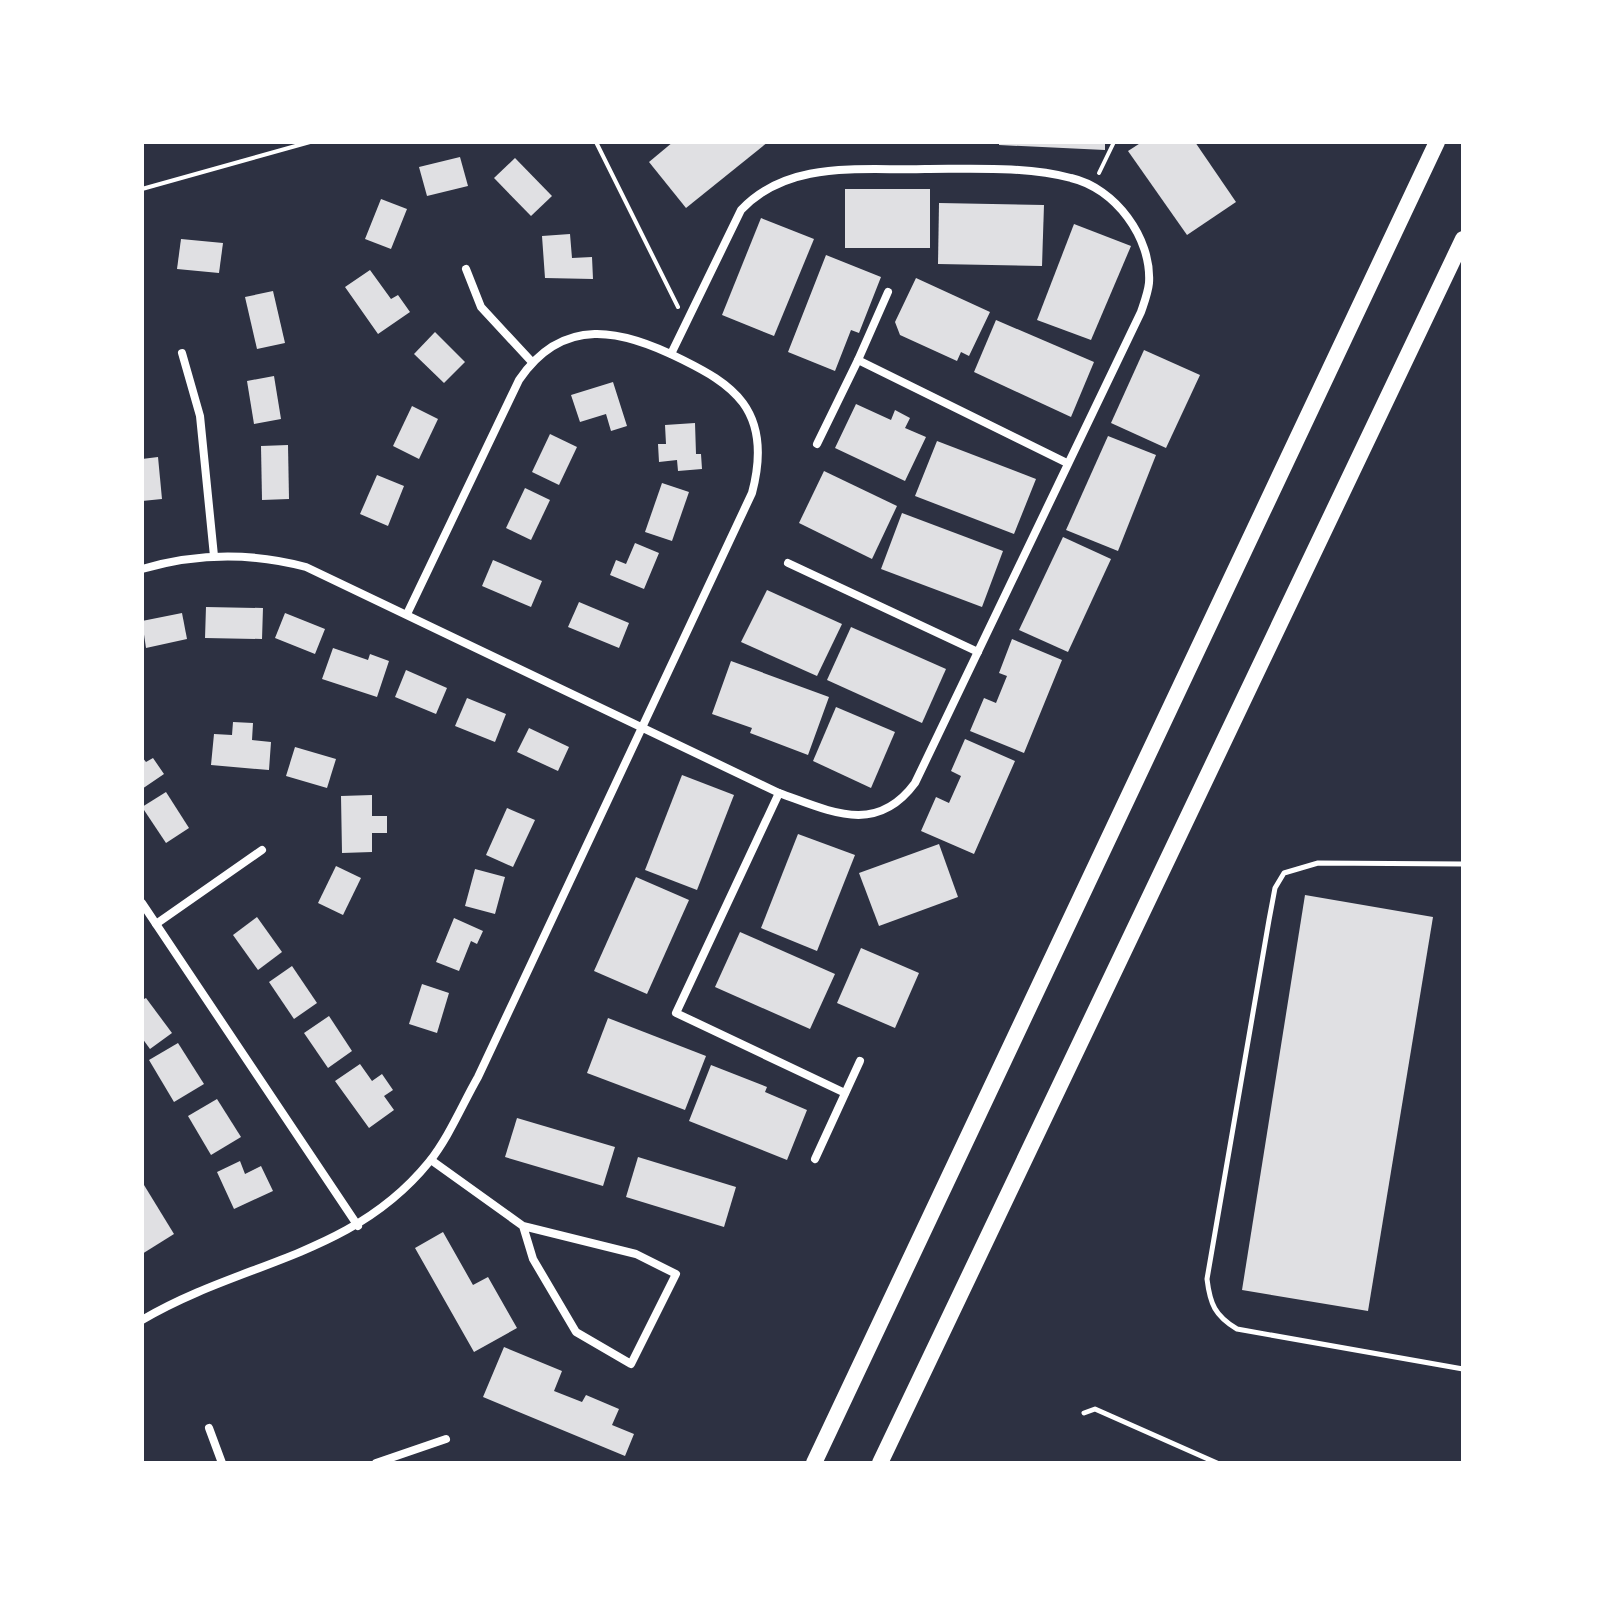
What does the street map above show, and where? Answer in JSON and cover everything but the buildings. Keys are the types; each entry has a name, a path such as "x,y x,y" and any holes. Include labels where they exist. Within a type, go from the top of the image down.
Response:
{"highway":[{"path":"814,1463 1434,149"},
{"path":"880,1463 1463,239"}],"street":[{"path":"142,569 214,556 249,556 306,567 779,793 843,816 884,811 903,800 915,783 1141,312 1149,285 1148,264 1135,230 1111,199 1092,186 1073,178 1049,174 962,169 823,171 795,176 755,195 741,210 671,354"},
{"path":"466,269 481,307 532,362"},
{"path":"817,444 888,292"},
{"path":"142,1320 219,1282 324,1243 358,1226 400,1194 431,1160 478,1077 752,493 758,468 754,426 744,404 709,373 629,336 587,334 559,343 532,362 519,380 407,614"},
{"path":"182,353 200,416 214,556"},
{"path":"858,360 1067,463"},
{"path":"788,563 978,652"},
{"path":"779,793 676,1013 845,1093"},
{"path":"156,924 262,850"},
{"path":"142,903 358,1226"},
{"path":"815,1159 860,1061"},
{"path":"431,1160 523,1226 636,1254 676,1274 631,1364 576,1332 533,1259 523,1226"},
{"path":"209,1428 222,1463"},
{"path":"376,1463 446,1439"}],"lane":[{"path":"1463,864 1318,863 1284,873 1275,888 1207,1279 1210,1300 1219,1319 1237,1329 1463,1369"},
{"path":"1084,1413 1095,1409 1217,1463"}],"path":[{"path":"142,189 310,142"},
{"path":"596,142 686,324"},
{"path":"1092,186 1114,142"}]}
